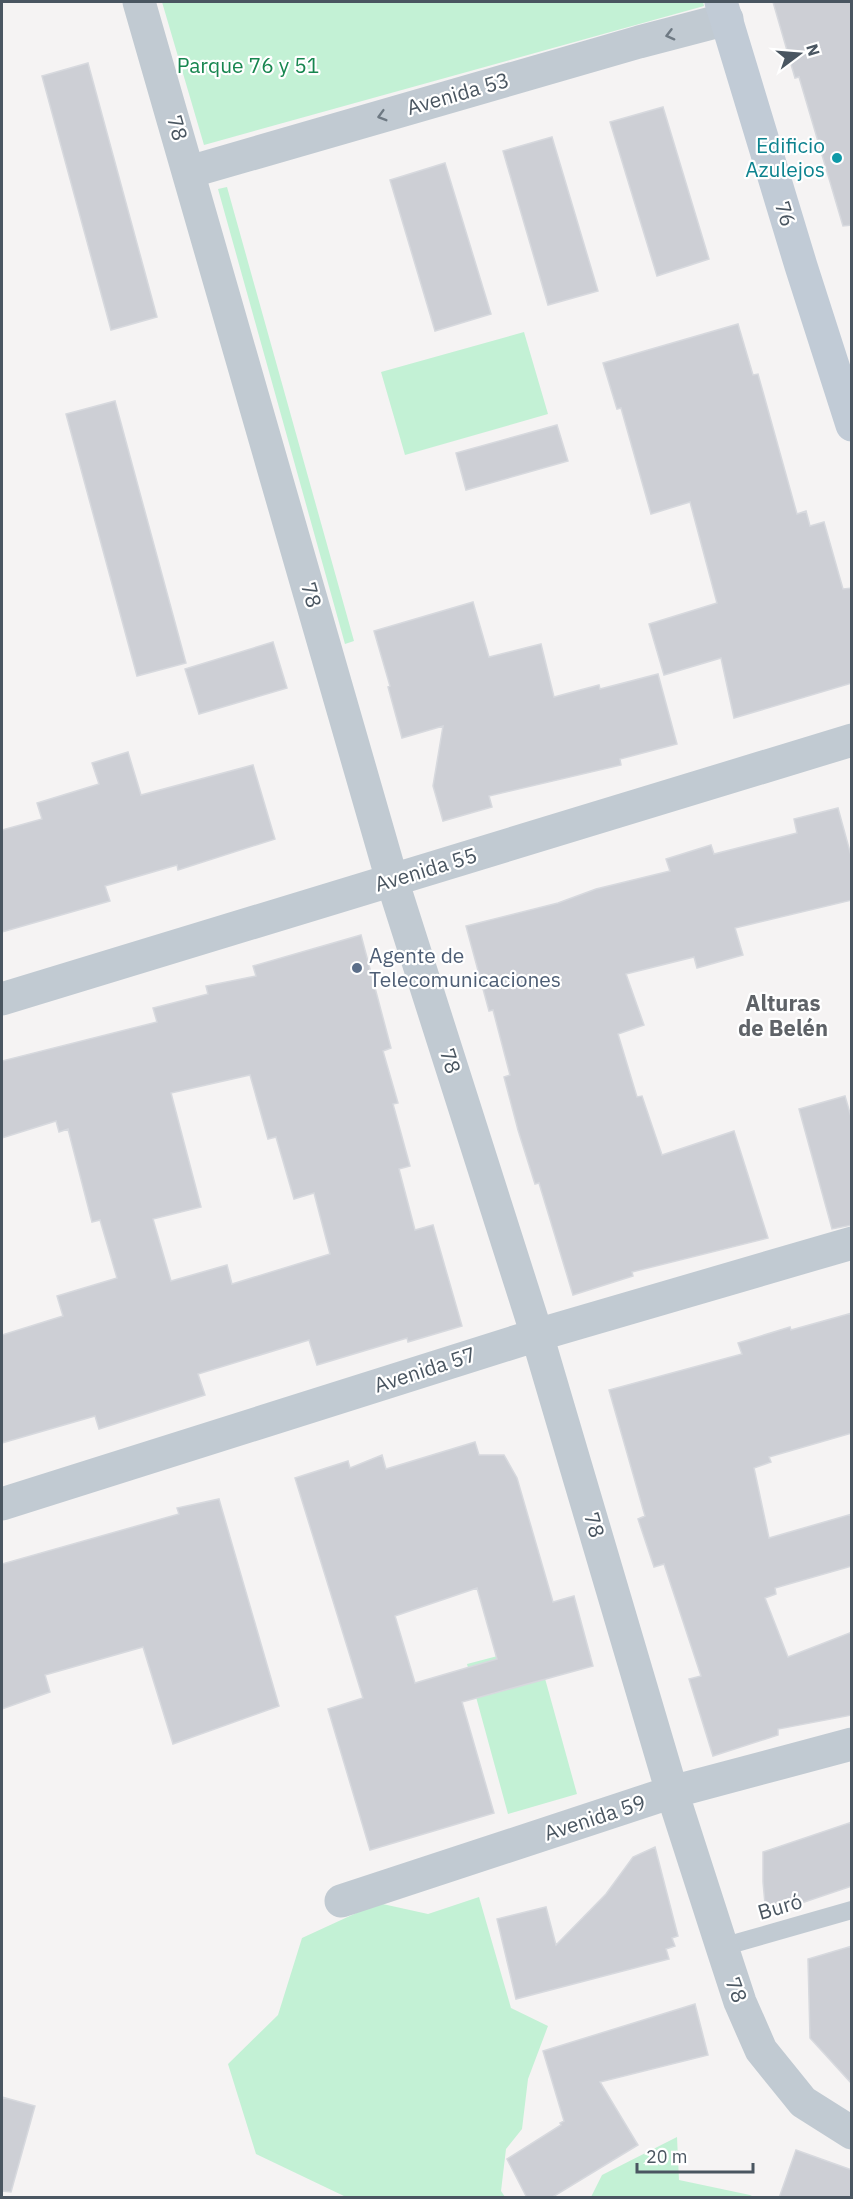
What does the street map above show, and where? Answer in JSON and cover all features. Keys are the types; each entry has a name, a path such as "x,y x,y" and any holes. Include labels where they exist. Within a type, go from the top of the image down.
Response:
{"street":[{"name":"78","path":"140,2 392,880 537,1335 672,1792 740,2002 761,2049 803,2102 852,2133"},
{"name":"Avenida 53","path":"189,172 639,42 724,10"},
{"name":"76","path":"724,10 801,266 852,425"},
{"name":"Avenida 55","path":"2,999 852,740"},
{"name":"Avenida 57","path":"2,1504 537,1335 852,1243"},
{"name":"Avenida 59","path":"341,1901 672,1792 852,1744"}],"lane":[{"name":"Buró","path":"722,1947 852,1910"}],"green space":[{"name":"Parque 76 y 51","path":"162,2 703,2 704,6 204,145"},
{"path":"227,187 354,641 345,644 218,189"},
{"path":"524,332 548,414 405,455 381,372"},
{"path":"536,1646 577,1794 508,1814 467,1664"},
{"path":"479,1897 511,2008 548,2026 528,2079 522,2129 506,2149 501,2191 505,2197 346,2197 256,2154 228,2064 278,2015 302,1938 378,1903 428,1914"},
{"path":"677,2137 679,2180 754,2197 591,2197 602,2175"}],"building":[{"path":"773,2 852,2 852,225 843,226 799,77 795,78"},
{"path":"88,63 157,317 111,330 42,76"},
{"path":"663,107 709,259 657,276 610,122"},
{"path":"552,137 598,291 548,305 503,151"},
{"path":"445,163 491,314 435,331 390,180"},
{"path":"738,324 753,375 758,374 797,514 806,511 810,526 824,522 843,589 852,588 852,683 734,718 721,658 664,675 649,624 717,603 690,502 651,514 621,408 617,409 603,363"},
{"path":"115,401 186,663 137,676 66,414"},
{"path":"557,425 568,461 466,490 456,453"},
{"path":"473,602 489,657 541,644 554,697 599,685 600,689 658,674 677,744 620,759 621,765 489,796 492,807 443,821 433,786 443,726 402,738 374,631"},
{"path":"273,642 287,688 199,714 185,669"},
{"path":"128,752 141,795 253,765 275,839 178,870 177,865 105,886 110,901 2,932 2,830 42,819 37,803 99,784 92,763"},
{"path":"838,808 852,859 852,900 735,928 743,955 697,968 694,957 626,974 644,1025 618,1034 637,1097 642,1096 662,1155 734,1131 768,1238 632,1272 633,1276 573,1295 539,1183 535,1184 518,1130 504,1077 510,1075 493,1010 489,1011 466,926 558,903 596,889 670,871 666,859 711,845 714,854 797,833 794,819"},
{"path":"361,935 391,1048 383,1051 398,1103 393,1104 410,1166 399,1169 415,1230 433,1225 462,1326 408,1342 407,1338 317,1365 309,1340 198,1374 205,1395 99,1429 95,1416 2,1443 2,1335 63,1316 57,1296 117,1278 100,1220 92,1222 68,1129 59,1132 56,1121 2,1138 2,1061 157,1022 153,1008 208,994 206,986 256,976 253,966","holes":["250,1075 268,1139 276,1137 294,1199 314,1193 330,1254 232,1284 227,1265 171,1281 153,1219 201,1207 171,1093"]},
{"path":"845,1096 852,1120 852,1225 832,1229 799,1109"},
{"path":"852,1313 852,1433 769,1457 771,1462 754,1468 769,1538 852,1514 852,1566 775,1588 776,1594 765,1598 788,1657 852,1632 852,1715 778,1729 778,1735 713,1756 689,1679 701,1676 664,1564 654,1567 638,1519 645,1516 609,1390 742,1354 738,1343 790,1327 791,1330"},
{"path":"475,1442 479,1455 504,1455 517,1478 553,1602 574,1596 593,1666 462,1702 494,1813 370,1850 328,1709 363,1698 295,1478 348,1461 350,1468 382,1455 386,1469","holes":["477,1588 497,1659 415,1683 395,1616"]},
{"path":"219,1499 279,1706 173,1744 143,1647 45,1675 50,1692 2,1709 2,1564 179,1514 177,1508"},
{"path":"852,1822 852,1886 766,1915 763,1852"},
{"path":"655,1847 678,1936 672,1938 675,1946 666,1949 669,1959 516,1999 497,1919 546,1907 556,1945 606,1894 633,1857"},
{"path":"852,1946 852,2084 810,2038 808,1959"},
{"path":"695,2004 708,2055 600,2082 638,2145 551,2198 527,2198 507,2159 564,2121 543,2051"},
{"path":"2,2097 35,2106 11,2192 2,2191"},
{"path":"796,2150 852,2170 852,2198 779,2198"}],"place":[{"name":"Edificio Azulejos","path":"837,158"},
{"name":"Agente de Telecomunicaciones","path":"357,968"}],"district":[{"name":"Alturas de Belén","path":"783,1016"}]}
